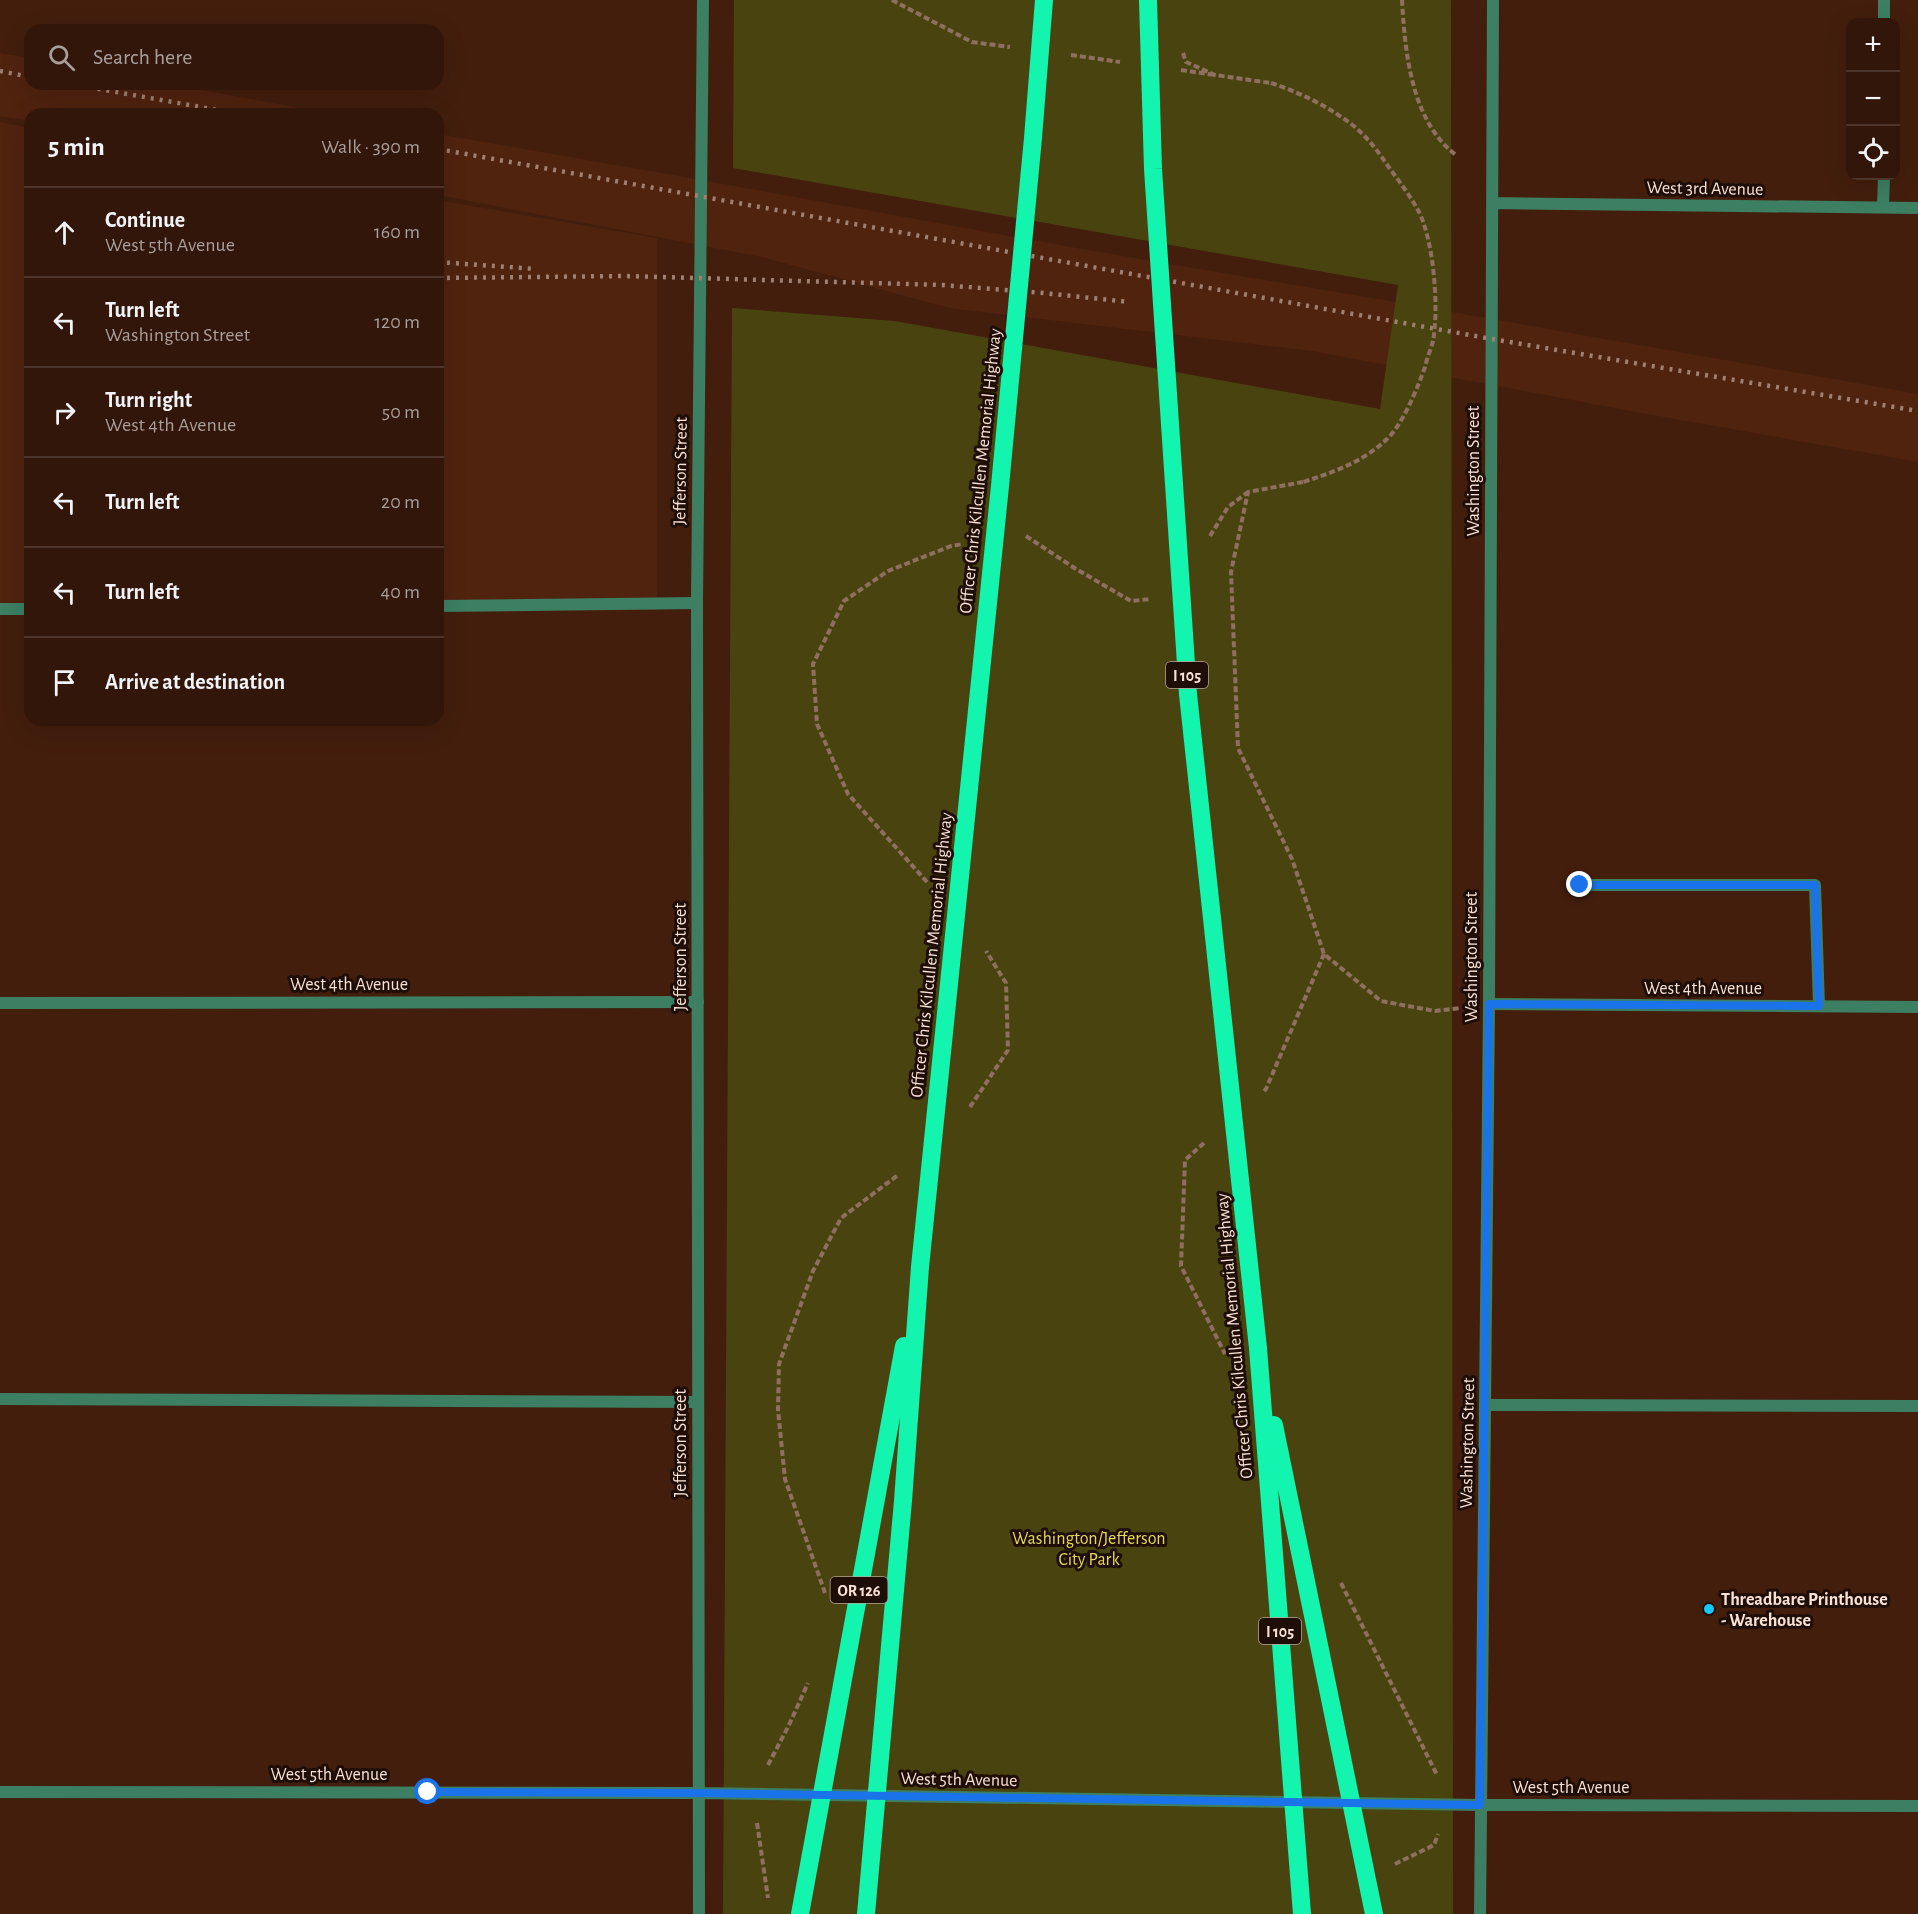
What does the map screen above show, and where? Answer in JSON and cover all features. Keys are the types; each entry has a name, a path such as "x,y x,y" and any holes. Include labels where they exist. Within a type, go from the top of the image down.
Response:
{"highway":[{"name":"Officer Chris Kilcullen Memorial Highway","path":"866,1914 903,1501 920,1268 1001,475 1044,0"},
{"name":"Officer Chris Kilcullen Memorial Highway","path":"1148,0 1153,169 1188,694 1258,1348 1302,1914"},
{"name":"OR 126","path":"800,1914 890,1417 920,1268"},
{"path":"1258,1348 1374,1914"}],"street":[{"name":"Jefferson Street","path":"699,1914 697,603 703,0"},
{"name":"Washington Street","path":"1480,1914 1489,1004 1493,0"},
{"path":"1884,0 1884,18"},
{"path":"1883,207 1884,180"},
{"name":"West 3rd Avenue","path":"1492,203 1918,208"},
{"path":"444,606 697,603"},
{"path":"0,609 24,609"},
{"path":"1580,885 1815,885 1819,1006"},
{"name":"West 4th Avenue","path":"0,1003 698,1002"},
{"name":"West 4th Avenue","path":"1489,1004 1918,1007"},
{"path":"0,1399 697,1402"},
{"path":"1485,1405 1918,1406"},
{"name":"West 5th Avenue","path":"0,1792 700,1793 1480,1805 1918,1806"}],"path":[{"path":"1402,0 1404,33 1415,87 1425,118 1456,156"},
{"path":"1182,51 1186,62 1215,75 1271,83 1312,99 1332,111 1356,128 1376,149 1419,212 1434,277 1433,341 1418,386 1406,411 1389,437 1367,455 1344,468 1303,482 1248,492 1231,572 1239,747 1292,859 1324,954 1381,1001 1435,1011 1489,1004"},
{"path":"753,1794 769,1904"}],"shaded area":[{"path":"0,53 24,57 24,90 203,90 299,108 24,108 24,120 0,116"},
{"path":"0,122 24,127 24,610 0,610"},
{"path":"444,135 1082,249 1918,394 1918,462 1312,351 949,308 762,257 444,196"},
{"path":"444,201 657,238 657,610 444,610"}],"green space":[{"name":"Washington/Jefferson City Park","path":"734,0 1451,0 1453,1914 723,1914 732,308 895,321 1380,409 1398,285 733,168"}],"railway":[{"path":"0,71 24,76"},
{"path":"105,90 206,108"},
{"path":"444,150 1492,339 1918,411"},
{"path":"444,262 536,269"},
{"path":"444,278 625,276 942,285 1130,302"}],"place":[{"name":"Threadbare Printhouse - Warehouse","path":"1709,1609"}],"route":[{"path":"428,1792 700,1793 1480,1805 1489,1004 1819,1006 1815,885 1580,885"}]}
